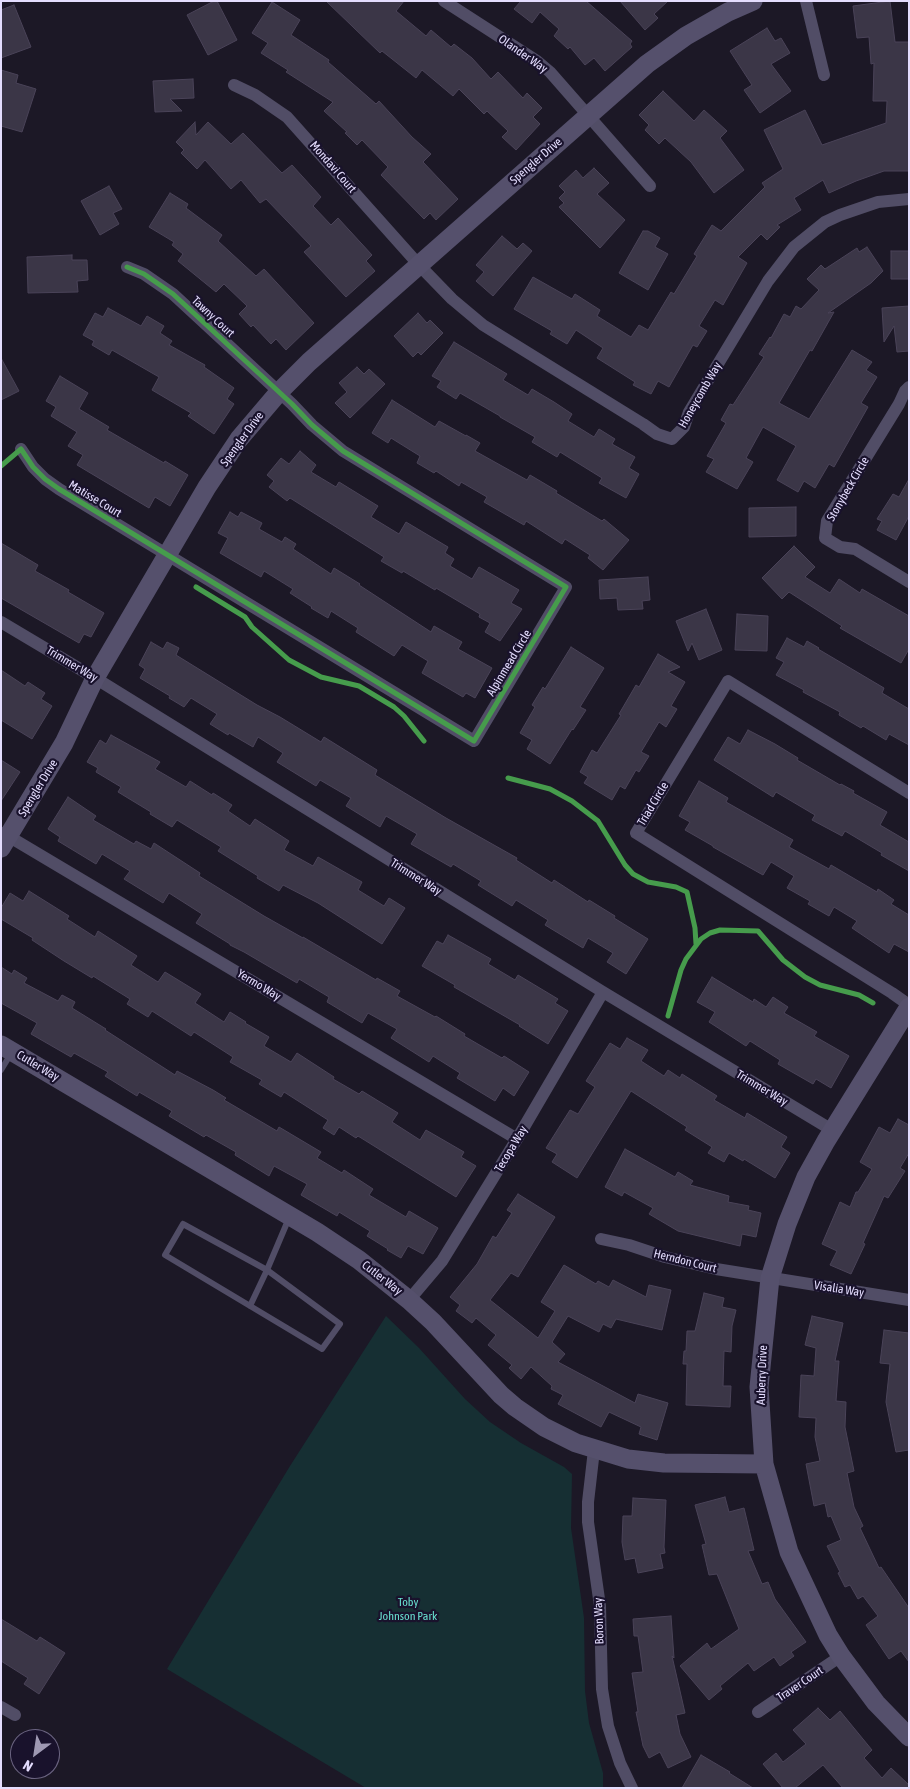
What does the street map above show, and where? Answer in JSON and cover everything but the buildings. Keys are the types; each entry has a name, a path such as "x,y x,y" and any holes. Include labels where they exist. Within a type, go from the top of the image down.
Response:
{"street":[{"name":"Olander Way","path":"444,1 462,6 550,72 588,115"},
{"name":"Spengler Drive","path":"4,838 64,743 95,678 207,487 239,439 278,392 309,362 647,64 686,36 728,12 753,1"},
{"path":"806,1 824,75"},
{"name":"Mondavi Court","path":"234,85 255,95 288,117 419,265"},
{"path":"588,115 650,186"},
{"name":"Honeycomb Way","path":"419,265 452,299 500,337 644,424 657,434 672,439 684,427 689,412 768,280 794,247 825,222 840,215 878,202 909,199"},
{"name":"Tawny Court","path":"127,267 144,274 173,294 278,392"},
{"name":"Stonybeck Circle","path":"909,387 827,521 825,538 840,547 855,549 909,582"},
{"name":"Alpinmead Circle","path":"168,554 474,742 566,587 360,463 312,425 278,392"},
{"name":"Matisse Court","path":"21,450 33,467 59,489 168,554"},
{"name":"Trimmer Way","path":"1,622 95,678 603,992 832,1130"},
{"name":"Triad Circle","path":"909,793 728,681 636,833 892,993 909,1006"},
{"name":"Yermo Way","path":"4,838 517,1139"},
{"name":"Tecopa Way","path":"409,1300 442,1261 517,1139 603,992"},
{"name":"Auberry Drive","path":"909,1006 832,1130 806,1178 790,1216 770,1278 759,1387 764,1464 789,1552 828,1635 841,1656 876,1703 909,1737"},
{"name":"Cutler Way","path":"7,1048 289,1216 359,1260 409,1300 443,1332 488,1382 515,1407 544,1427 576,1444 628,1459 664,1463 764,1464"},
{"name":"Herndon Court","path":"601,1239 630,1245 665,1257 707,1267 770,1278"},
{"name":"Visalia Way","path":"770,1278 909,1300"},
{"name":"Boron Way","path":"594,1450 588,1502 588,1522 600,1606 602,1689 608,1726 620,1763 632,1788"},
{"name":"Traver Court","path":"758,1712 841,1656"},
{"path":"1,1707 15,1715"}],"lane":[{"path":"1,1070 7,1048"},
{"path":"250,1306 289,1216"},
{"path":"183,1224 267,1270 340,1324 322,1349 165,1255 183,1224"}],"green space":[{"name":"Toby Johnson Park","path":"386,1316 419,1348 465,1399 490,1422 521,1443 564,1467 572,1474 571,1528 584,1618 585,1691 589,1723 603,1773 603,1788 366,1788 167,1669 290,1466"}],"cycle path":[{"path":"1,466 21,449 33,467 59,489 474,741 566,587 343,451 312,425 292,404 173,294 144,274 127,267"},
{"path":"196,587 245,617 252,627 289,660 321,677 359,686 394,707 404,716 424,741"},
{"path":"508,778 550,789 572,801 598,821 625,865 633,874 648,882 676,887 687,892 695,928 696,944"},
{"path":"668,1016 686,959 701,939 710,933 720,930 758,931 783,960 805,977 820,985 859,995 873,1003"}]}
